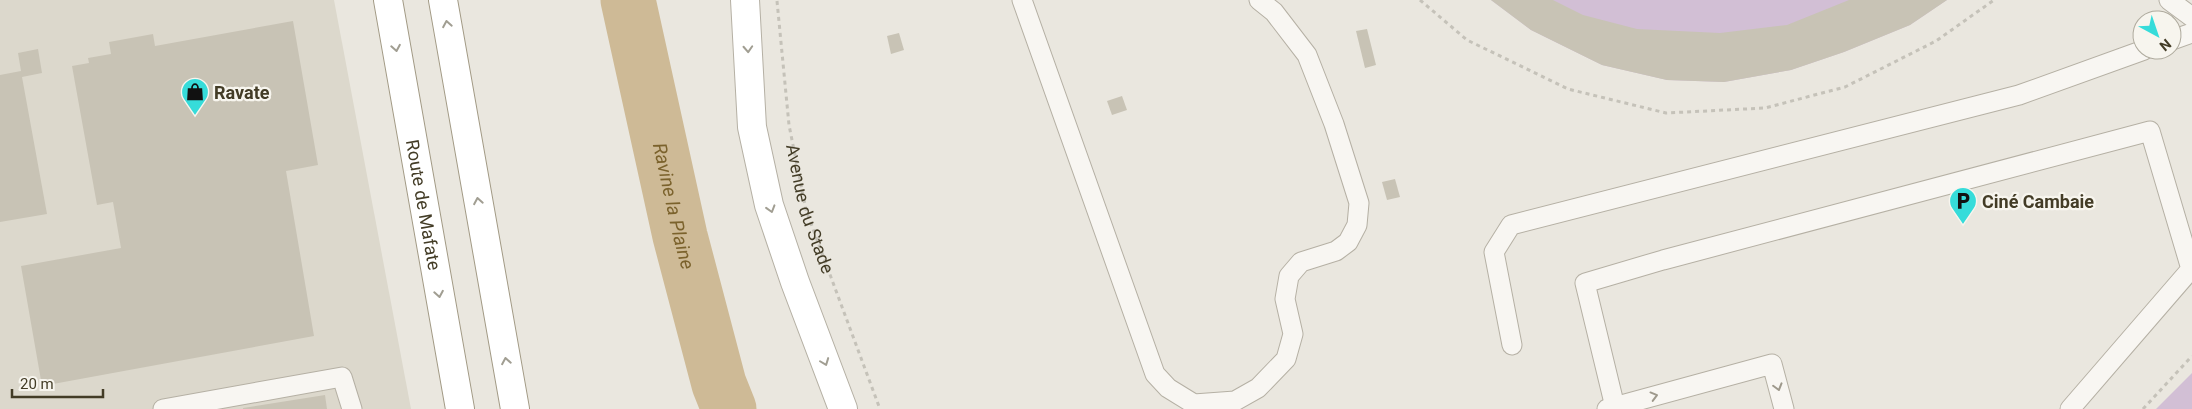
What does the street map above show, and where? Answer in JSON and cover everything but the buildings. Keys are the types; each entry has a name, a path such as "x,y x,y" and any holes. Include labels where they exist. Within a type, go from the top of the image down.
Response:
{"main road":[{"name":"Route de Mafate","path":"388,0 460,409"},
{"path":"443,0 514,409"},
{"name":"Avenue du Stade","path":"745,0 752,127 769,205 795,282 843,409"}],"lane":[{"path":"1022,0 1155,374 1168,388 1194,404 1235,401 1258,388 1286,359 1293,334 1285,299 1289,276 1301,262 1336,251 1348,242 1356,226 1360,203 1334,124 1307,55 1274,12 1259,0"},
{"path":"2169,0 2192,17"},
{"path":"1512,345 1494,252 1511,225 2019,95 2132,54"},
{"path":"1784,409 1772,364 1611,408 1585,283 1663,260 2150,131 2191,269 2070,409"},
{"path":"163,409 342,377 352,409"}],"path":[{"name":"Avenue du Stade","path":"777,0 789,125 806,210 880,409"},
{"path":"1420,0 1467,40 1568,89 1666,113 1765,108 1845,87 1936,41 1994,0"},
{"path":"2143,409 2192,356"}],"shaded area":[{"path":"0,0 334,0 411,409 0,409"},
{"path":"1491,0 1947,0 1910,25 1844,52 1791,70 1724,82 1667,80 1602,65 1531,30"},
{"path":"2192,373 2192,409 2156,409"}],"waterway":[{"name":"Ravine la Plaine","path":"628,0 680,236 719,384 729,409"}],"place":[{"name":"Ravate","path":"195,116"},
{"name":"Ciné Cambaie","path":"1963,225"}]}
